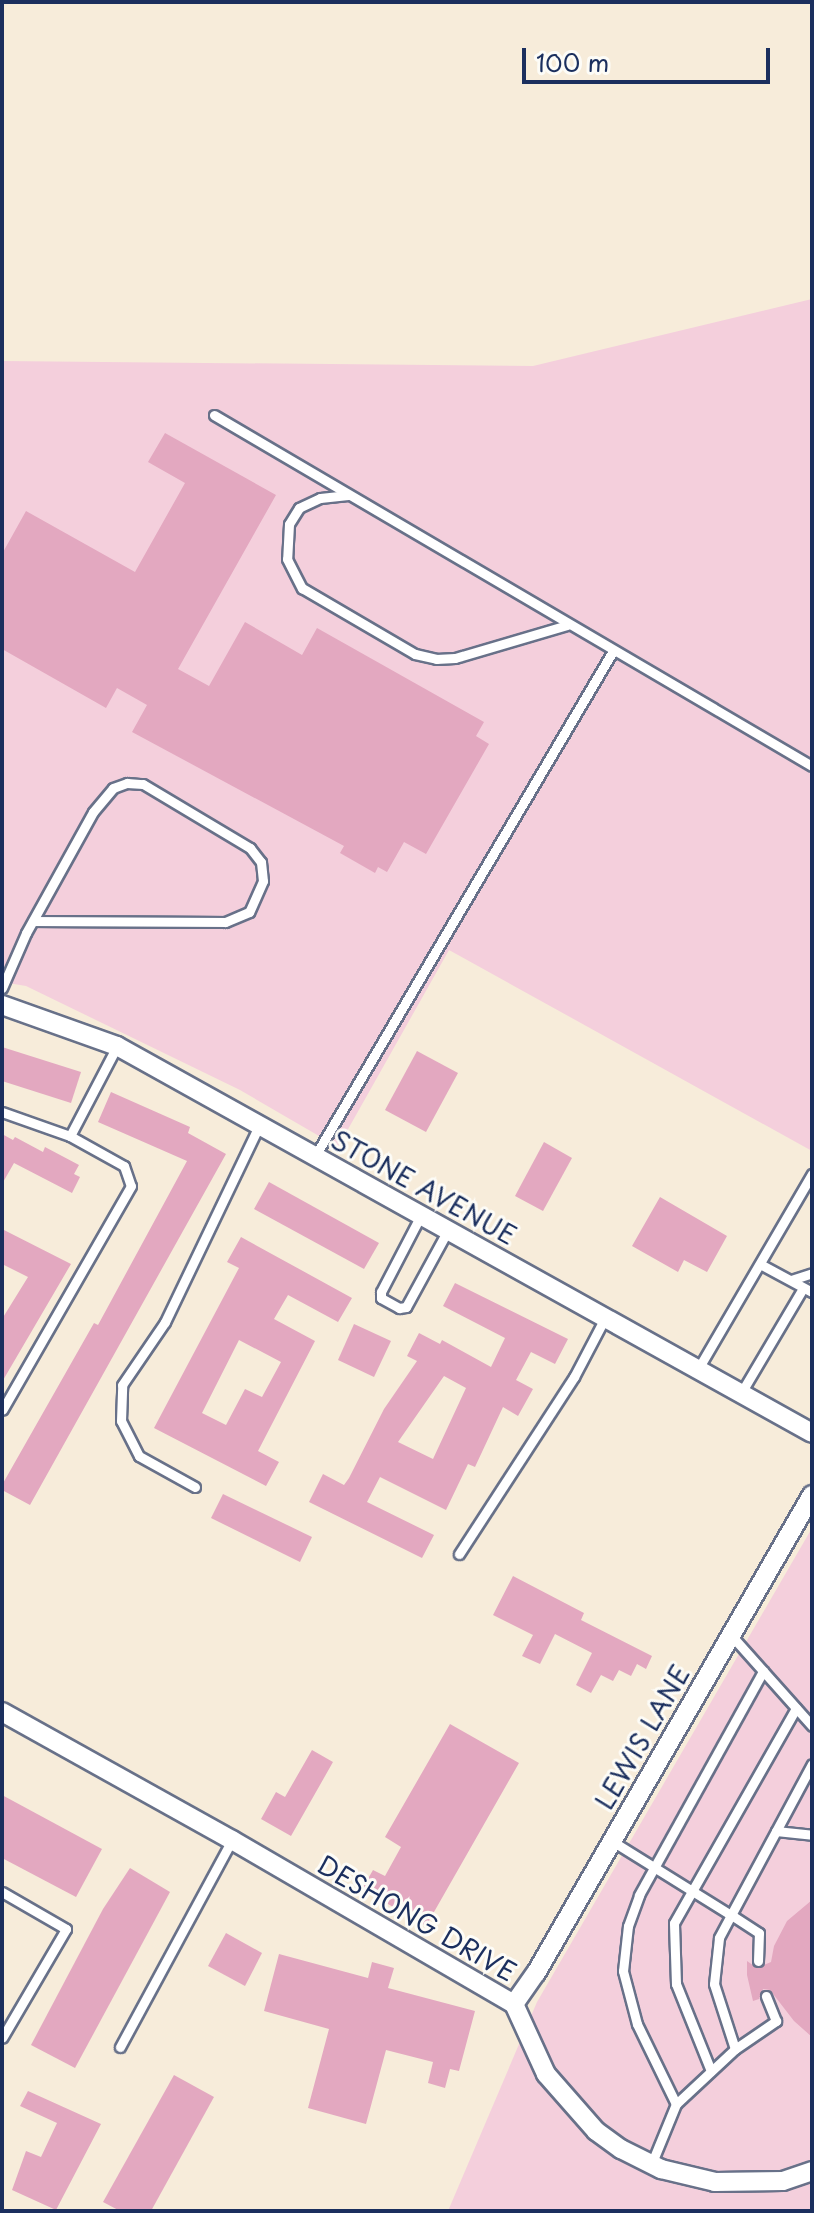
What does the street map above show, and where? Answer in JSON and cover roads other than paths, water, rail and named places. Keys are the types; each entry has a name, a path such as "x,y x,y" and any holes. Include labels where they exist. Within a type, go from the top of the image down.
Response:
{"street":[{"name":"STONE AVENUE","path":"2,1005 117,1046 812,1433"},
{"name":"LEWIS LANE","path":"514,2004 812,1495"},
{"name":"DESHONG DRIVE","path":"2,1712 232,1840 514,2004 546,2074 596,2131 651,2165 685,2177 750,2184 783,2181 812,2171"}],"lane":[{"path":"214,415 567,625 812,766"},
{"path":"348,495 320,498 299,508 289,524 287,559 302,588 415,654 436,659 455,658 567,625"},
{"path":"315,1156 613,651"},
{"path":"2,988 33,921 93,812 113,788 127,783 143,784 250,848 261,862 263,881 249,912 225,922 33,921"},
{"path":"70,1136 117,1046"},
{"path":"2,1112 70,1136 124,1166 131,1186 2,1410"},
{"path":"195,1487 139,1456 121,1421 122,1385 165,1322 259,1126"},
{"path":"698,1369 812,1174"},
{"path":"421,1215 381,1292 381,1298 399,1308 406,1307 448,1230"},
{"path":"741,1393 808,1290 760,1264"},
{"path":"791,1280 812,1273"},
{"path":"459,1554 574,1377 605,1318"},
{"path":"731,1635 812,1726"},
{"path":"676,2104 637,2024 623,1971 628,1926 639,1895 763,1671"},
{"path":"711,2071 676,1984 674,1923 796,1708"},
{"path":"735,2049 714,1984 719,1938 812,1764"},
{"path":"776,1831 812,1835"},
{"path":"120,2047 232,1840"},
{"path":"612,1841 759,1933 758,1961"},
{"path":"2,1892 66,1929 2,2038"},
{"path":"651,2165 676,2104 735,2049 776,2021 766,1996"}]}
